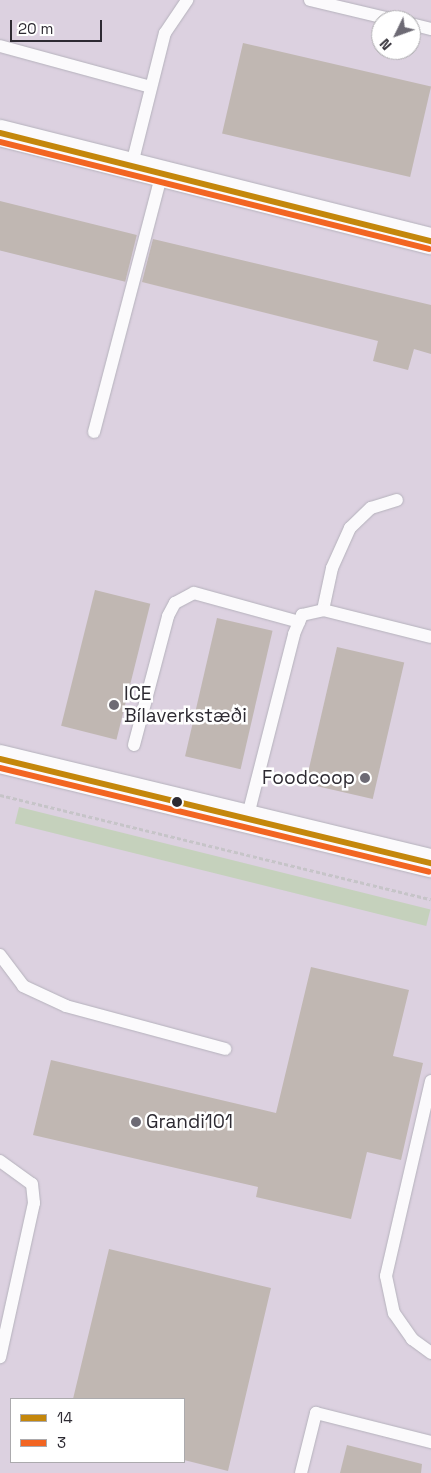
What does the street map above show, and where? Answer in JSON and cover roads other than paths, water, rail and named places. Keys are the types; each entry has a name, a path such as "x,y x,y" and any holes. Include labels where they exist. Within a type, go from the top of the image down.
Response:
{"street":[{"path":"0,133 132,164 431,241"},
{"path":"0,759 431,863"}],"lane":[{"path":"132,164 165,34 187,0"},
{"path":"310,0 371,15"},
{"path":"0,46 151,87"},
{"path":"94,432 162,172"},
{"path":"323,610 332,568 350,528 370,508 397,500"},
{"path":"134,745 168,616 175,603 194,593 299,622"},
{"path":"247,818 302,616 323,610 431,637"},
{"path":"0,955 23,986 66,1006 225,1050"},
{"path":"431,1081 386,1276 394,1313 412,1339 431,1352"},
{"path":"0,1160 32,1184 34,1203 0,1357"},
{"path":"301,1473 316,1414 431,1442"}],"place":[{"name":"ICE Bílaverkstæði","path":"114,705"},
{"name":"Foodcoop","path":"365,778"},
{"name":"Grandi101","path":"136,1122"}]}
